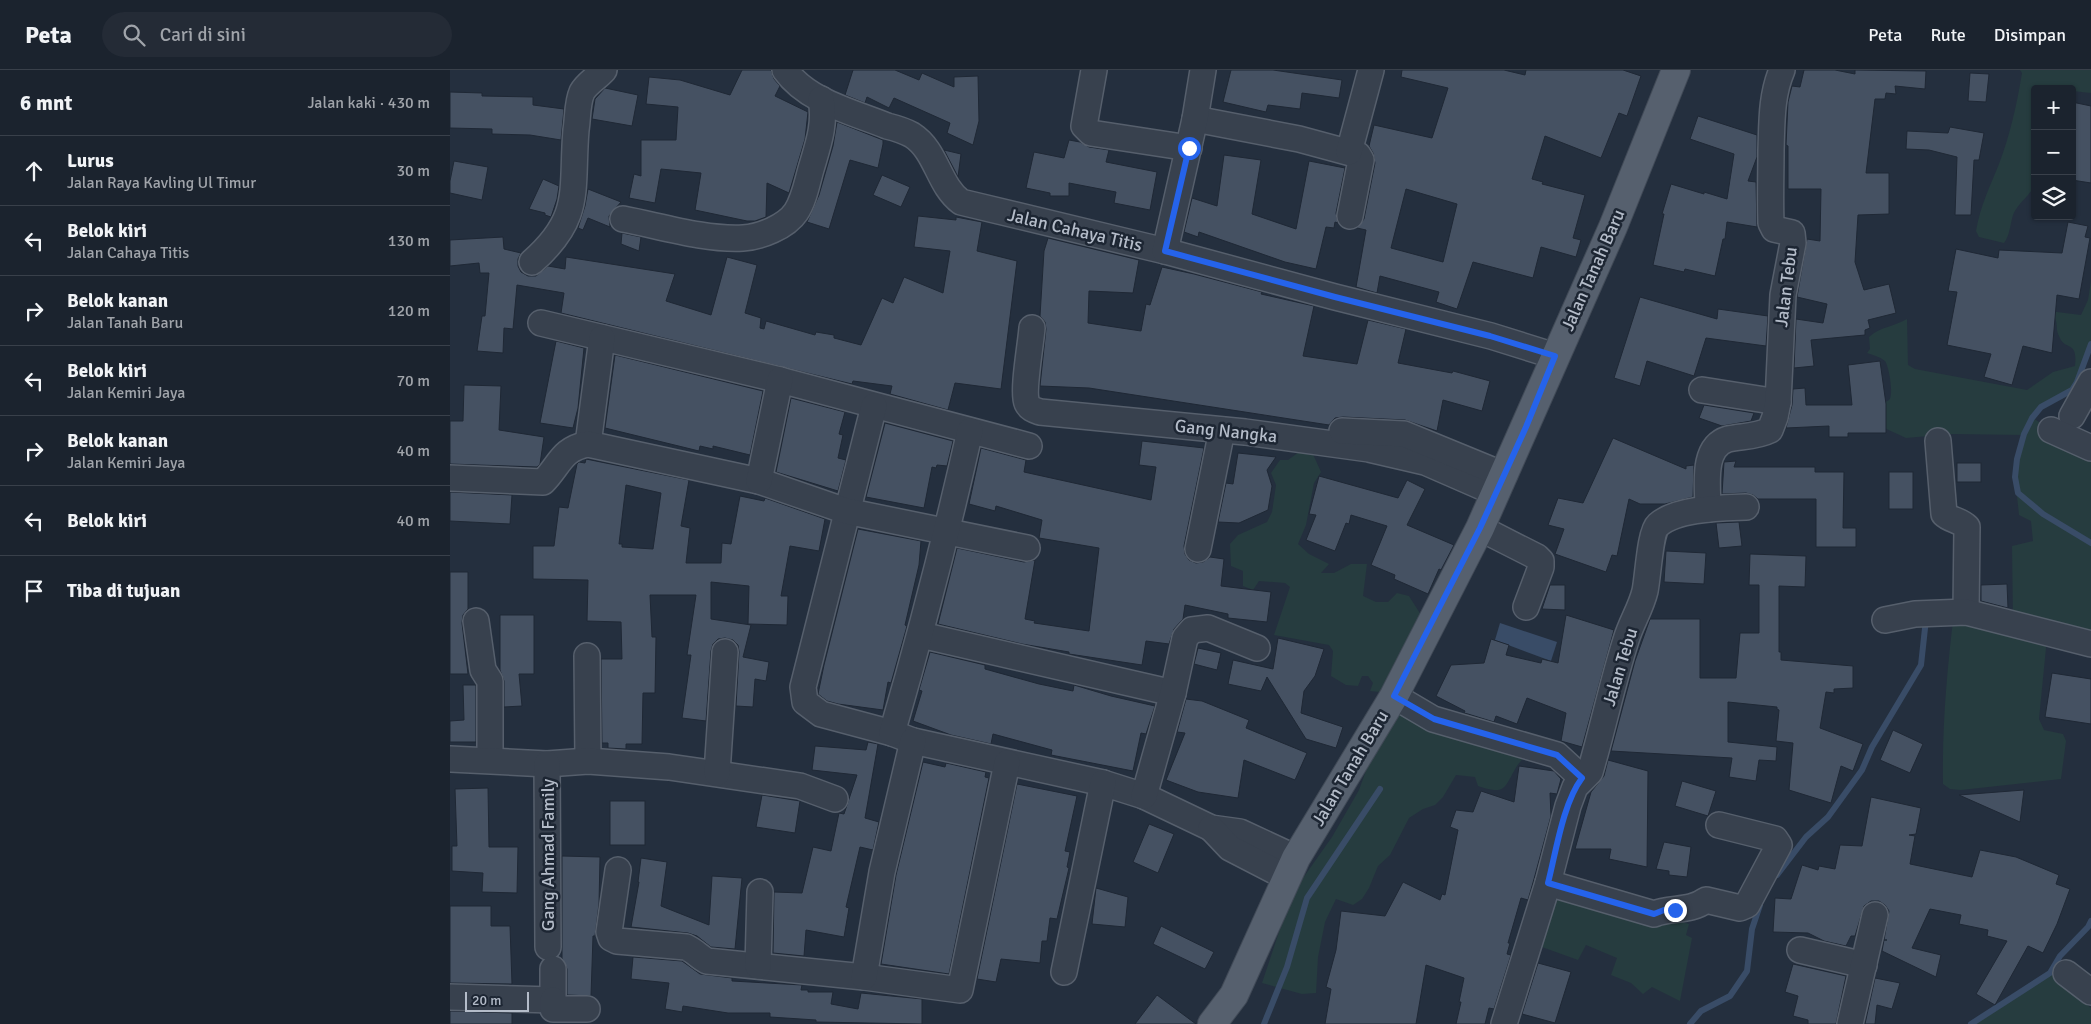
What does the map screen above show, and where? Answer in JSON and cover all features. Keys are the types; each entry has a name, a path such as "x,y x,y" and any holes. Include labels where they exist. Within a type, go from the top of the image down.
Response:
{"main road":[{"name":"Jalan Tanah Baru","path":"1212,1024 1234,995 1291,868 1398,698 1486,531 1500,484 1613,227 1675,70"}],"street":[{"path":"532,262 548,248 559,234 567,218 574,195 574,154 580,99 588,84 604,70"},
{"name":"Jalan Cahaya Titis","path":"785,70 790,77 821,99 912,135 924,146 952,196 960,202 1165,251 1490,336 1555,356"},
{"path":"1094,70 1084,126 1086,130 1091,133 1189,148"},
{"path":"1165,251 1195,120 1203,70"},
{"path":"1349,152 1371,70"},
{"name":"Jalan Tebu","path":"1708,509 1709,457 1716,446 1726,440 1754,436 1770,430 1776,417 1783,295 1793,243 1792,232 1774,229 1771,223 1772,120 1775,86 1782,70"},
{"path":"623,218 713,236 744,238 787,222 796,212 806,188 822,129 824,115 821,99"},
{"path":"1195,120 1299,139 1358,155 1361,160 1350,216"},
{"path":"541,323 780,380 1030,446"},
{"name":"Gang Nangka","path":"1032,328 1025,390 1026,402 1030,408 1040,412 1218,421"},
{"path":"588,444 602,338"},
{"path":"759,481 780,380"},
{"path":"2072,416 2091,382"},
{"path":"1702,390 1778,402"},
{"path":"874,406 803,687 805,702 821,714 903,737 1007,763 1103,783 1144,796 1211,828 1240,832 1291,868"},
{"path":"1198,549 1218,421 1346,432 1404,434 1500,484"},
{"path":"2051,430 2091,448"},
{"path":"864,977 921,635 948,530 970,431"},
{"path":"1938,441 1944,514 1946,517 1961,522 1967,527 1966,612"},
{"path":"450,478 542,482 565,453 576,446 588,444 759,481 846,511 948,530 1027,548"},
{"name":"Jalan Tebu","path":"1504,1024 1548,883 1568,806 1575,787 1590,772 1626,638 1642,601 1649,569 1652,536 1657,526 1668,517 1708,509 1746,506"},
{"path":"1486,531 1537,557 1541,562 1541,567 1526,607"},
{"path":"1885,620 1926,613 1966,612 2091,644"},
{"path":"476,621 483,670 490,681 490,760"},
{"path":"1144,796 1173,693 1185,638 1192,630 1208,628 1257,648"},
{"path":"921,635 1173,693"},
{"path":"717,773 725,652"},
{"path":"587,656 588,760"},
{"path":"1398,698 1434,719 1557,755 1582,778"},
{"path":"450,759 547,764 588,760 669,766 800,786 835,799"},
{"path":"618,870 609,932 611,938 618,941 686,947 694,950 701,958 707,961 864,977 960,990 1007,763"},
{"name":"Gang Ahmad Family","path":"547,764 553,1000"},
{"path":"1064,972 1103,783"},
{"path":"1548,883 1654,914 1664,910 1698,906 1706,900 1740,908 1747,905 1779,845 1775,839 1719,825"},
{"path":"758,966 760,892"},
{"path":"1850,1024 1874,915"},
{"path":"1800,950 1864,965"},
{"path":"2066,973 2091,992"},
{"path":"450,998 553,1000 553,1009 587,1009"}],"green space":[{"path":"2020,70 2091,70 2091,93 2076,91 2076,85 2031,85 2031,191 2015,211 2004,243 1979,237 1976,231 1983,205 2010,131 2022,73"},
{"path":"2091,281 2091,344 2077,382 2072,390 2041,407 2033,418 2051,430 2091,448 2091,644 2043,631 2046,648 2039,719 2044,730 2063,734 2066,741 2061,779 1961,790 1950,789 1943,784 1943,741 1954,612 2013,623 2012,546 2033,541 2031,521 2019,515 2015,477 2017,459 2024,435 1951,434 1906,438 1880,426 1878,404 1888,401 1891,393 1890,381 1885,361 1867,353 1870,349 1869,337 1878,331 1907,319 1908,365 1915,369 2027,390 2053,372 2075,366 2075,352 2062,341 2055,318 2049,311 2081,315 2088,300"},
{"path":"1299,452 1312,452 1321,472 1314,483 1306,525 1298,544 1309,554 1329,564 1321,573 1334,573 1351,564 1367,564 1363,596 1376,602 1388,602 1397,593 1409,596 1421,615 1399,678 1380,692 1370,691 1373,683 1368,676 1362,676 1358,686 1346,685 1331,676 1333,651 1329,645 1274,635 1290,587 1285,583 1259,581 1253,590 1243,586 1243,571 1231,566 1230,544 1238,535 1267,522 1272,512 1276,485 1271,473 1280,460 1288,460"},
{"path":"1401,700 1534,748 1519,764 1504,788 1500,790 1478,786 1475,777 1456,775 1443,797 1435,805 1423,809 1409,818 1390,855 1378,866 1362,899 1353,905 1336,899 1325,922 1318,957 1316,993 1302,994 1262,983 1283,920 1303,878 1332,837 1359,790 1367,768"},
{"path":"1548,883 1689,924 1686,935 1692,938 1680,1001 1652,987 1643,994 1631,983 1611,975 1617,958 1586,945 1578,960 1528,942"},
{"path":"2050,973 2091,1008 2091,1024 1971,1024"}],"water":[{"path":"1500,623 1557,642 1551,661 1495,640"}],"building":[{"path":"742,70 771,70 774,79 780,86 775,96 808,112 805,139 789,193 767,183 766,217 755,221 747,221 695,210 701,173 661,169 655,203 629,198 634,174 641,176 641,140 676,140 678,107 646,104 649,77 680,80 730,95"},
{"path":"853,70 895,70 919,80 922,73 954,87 954,77 978,76 979,121 973,145 947,133 950,123 894,98 889,108 867,97 865,103 845,95"},
{"path":"1231,70 1273,70 1342,80 1339,98 1302,93 1300,109 1268,105 1266,112 1223,102"},
{"path":"1402,70 1504,70 1525,75 1526,70 1623,70 1641,76 1627,116 1619,113 1601,158 1545,136 1532,179 1543,182 1542,184 1585,195 1573,238 1581,240 1576,257 1541,247 1533,278 1473,262 1457,309 1436,302 1439,292 1380,276 1377,293 1356,287 1366,230 1357,228 1364,219 1375,163 1369,146 1374,125 1432,138 1448,88 1401,77","holes":["1406,189 1457,204 1443,262 1391,248"]},
{"path":"1804,70 1835,70 1855,74 1855,70 1926,71 1925,89 1895,86 1896,94 1886,93 1885,99 1875,99 1866,173 1889,173 1889,214 1858,215 1855,262 1864,290 1889,284 1896,313 1868,320 1870,328 1865,330 1865,335 1811,340 1814,366 1794,368 1796,319 1823,323 1827,304 1797,297 1807,239 1820,241 1821,189 1788,189 1788,146 1786,145 1788,102 1792,86 1800,87"},
{"path":"1970,73 1989,74 1986,102 1968,101"},
{"path":"605,88 638,95 632,126 592,119 595,99"},
{"path":"450,92 482,93 482,96 533,97 533,105 564,109 561,140 530,135 492,134 492,129 450,128"},
{"path":"2076,103 2091,106 2091,183 2076,181"},
{"path":"1698,116 1757,135 1757,157 1748,181 1756,182 1757,227 1727,222 1725,239 1723,239 1715,276 1685,269 1684,272 1653,265 1664,214 1662,214 1671,184 1727,199 1734,154 1690,139"},
{"path":"837,122 883,140 883,144 878,168 850,160 829,229 807,222 819,195 833,146"},
{"path":"1950,127 1984,133 1979,160 1974,160 1971,215 1955,215 1957,157 1929,150 1906,149 1907,131 1948,133"},
{"path":"1069,140 1080,142 1089,147 1109,150 1106,162 1157,172 1150,210 1114,203 1116,192 1069,183 1069,196 1050,196 1050,193 1026,188 1034,152 1064,158"},
{"path":"944,150 961,154 958,177 955,171"},
{"path":"1224,155 1261,160 1252,214 1296,229 1309,161 1345,168 1336,213 1338,223 1335,222 1334,228 1326,227 1316,269 1285,262 1199,232 1198,237 1184,232 1192,198 1217,206"},
{"path":"454,161 488,167 482,200 450,193"},
{"path":"882,175 910,187 901,207 873,195"},
{"path":"543,179 559,186 551,217 545,215 545,213 529,209"},
{"path":"588,189 621,202 609,216 610,227 588,218 583,230 578,228"},
{"path":"918,216 956,220 956,217 982,222 977,251 1017,261 1001,389 955,383 948,410 890,394 892,386 853,381 852,384 561,313 564,293 517,285 513,329 504,328 503,353 477,351 482,316 485,316 489,273 480,273 479,263 450,266 450,240 503,237 504,249 521,253 518,259 518,266 521,272 528,276 536,276 548,266 565,269 566,257 675,274 666,301 711,315 727,257 757,265 745,313 761,318 760,328 764,329 766,321 815,335 816,332 834,335 834,338 861,345 882,298 893,303 904,277 943,293 950,251 914,247"},
{"path":"2068,222 2088,226 2085,237 2090,238 2079,299 2057,295 2052,353 2023,346 2012,385 1984,377 1991,354 1947,345 1957,292 1948,291 1956,249 1998,258 1999,250 2062,253"},
{"path":"622,233 641,237 639,251 621,244"},
{"path":"1048,238 1139,260 1133,293 1089,291 1088,323 1141,331 1146,304 1150,305 1162,267 1194,274 1262,292 1261,294 1314,306 1303,356 1357,364 1368,320 1406,329 1398,363 1452,373 1453,371 1490,381 1482,411 1443,400 1437,431 1405,420 1343,417 1335,418 1329,425 1089,388 1040,386 1046,329 1045,322 1040,316 1044,251"},
{"path":"1640,297 1717,319 1718,309 1768,316 1766,346 1706,338 1694,376 1647,361 1640,386 1614,378"},
{"path":"556,341 584,348 578,408 573,428 540,423"},
{"path":"615,355 763,391 750,455 713,446 713,449 700,446 699,451 605,428"},
{"path":"1880,361 1886,404 1886,433 1848,433 1848,437 1829,437 1829,426 1786,428 1792,405 1793,389 1805,388 1806,405 1852,405 1848,365"},
{"path":"464,385 501,386 499,430 544,437 540,464 537,467 450,464 450,421 463,421"},
{"path":"791,398 845,412 839,434 843,435 838,458 846,460 838,491 776,472"},
{"path":"1704,405 1754,413 1751,421 1722,426 1699,418"},
{"path":"885,423 953,441 947,466 937,465 936,468 932,467 924,508 866,497"},
{"path":"1613,438 1686,469 1686,466 1694,465 1693,497 1665,504 1640,504 1629,499 1617,556 1612,555 1606,572 1555,554 1564,529 1548,525 1558,498 1583,503"},
{"path":"1142,441 1204,448 1184,546 1185,554 1189,560 1196,563 1203,562 1210,557 1224,559 1221,586 1271,592 1267,622 1228,618 1228,614 1185,605 1183,619 1174,629 1169,644 1146,641 1142,665 1069,654 1069,652 1022,644 938,624 957,548 1024,562 1035,560 1025,619 1035,621 1034,623 1089,631 1099,548 1039,538 1042,520 996,506 995,511 969,504 981,448 1026,460 1024,472 1151,500 1156,467 1139,465"},
{"path":"1238,453 1276,457 1267,470 1272,486 1268,510 1239,523 1218,522 1226,483 1233,484"},
{"path":"586,459 689,480 681,526 690,528 686,563 721,563 722,543 731,544 740,496 764,501 765,498 825,519 819,551 790,546 781,596 788,596 787,625 748,624 749,586 711,582 711,619 751,625 743,657 769,662 766,681 755,679 753,707 736,706 738,645 733,640 718,639 713,644 711,651 706,721 682,718 691,655 687,655 696,595 650,595 652,637 656,637 655,693 643,693 642,744 626,744 626,749 608,748 608,743 602,743 601,659 622,659 621,622 587,621 588,580 533,579 533,546 554,546 559,507 568,508 577,464 579,462 585,463","holes":["626,485 661,493 653,549 622,547 622,544 619,544"]},
{"path":"1736,461 1734,467 1815,467 1815,472 1844,472 1843,528 1856,528 1856,547 1816,547 1816,499 1758,499 1746,493 1722,494 1724,462"},
{"path":"1957,463 1981,463 1981,482 1957,482"},
{"path":"1889,472 1913,472 1913,509 1889,509"},
{"path":"1319,476 1398,498 1407,480 1425,489 1407,525 1454,545 1441,570 1439,569 1428,594 1394,579 1395,575 1371,565 1387,526 1351,515 1349,524 1346,523 1335,551 1306,540 1316,515 1309,514"},
{"path":"450,492 512,495 510,524 450,521"},
{"path":"1739,522 1742,546 1719,548 1716,523"},
{"path":"858,529 921,541 919,565 905,625 907,626 891,683 888,682 883,710 838,704 827,701 818,694"},
{"path":"1666,551 1706,553 1704,584 1664,582"},
{"path":"1750,554 1806,556 1805,587 1779,586 1779,652 1781,652 1781,660 1853,666 1853,688 1834,689 1834,693 1826,692 1820,728 1863,744 1853,771 1841,766 1831,803 1789,790 1793,743 1776,741 1779,710 1777,707 1728,702 1728,742 1777,747 1776,761 1759,760 1756,781 1729,777 1732,758 1611,751 1635,661 1650,619 1700,619 1700,678 1736,678 1740,633 1759,633 1759,585 1749,585"},
{"path":"450,572 468,572 468,609 463,615 462,623 468,674 450,674"},
{"path":"2007,584 2008,608 1981,601 1981,585"},
{"path":"1550,585 1565,585 1565,610 1542,609"},
{"path":"500,615 534,615 534,674 519,674 522,706 504,707 504,681 500,670"},
{"path":"1566,615 1614,630 1582,747 1561,741 1566,713 1527,698 1517,724 1496,716 1494,722 1464,713 1465,711 1436,696 1451,665 1484,663 1491,639 1509,645 1506,655 1541,663 1542,659 1558,663"},
{"path":"1278,638 1324,649 1315,676 1304,691 1301,713 1343,727 1336,748 1306,739 1267,677 1261,691 1228,684 1233,660 1273,669"},
{"path":"1198,648 1221,653 1217,670 1194,664"},
{"path":"930,652 985,665 985,669 1039,684 1073,691 1074,685 1155,706 1146,734 1141,733 1133,771 1051,755 1052,750 993,734 991,744 951,735 913,721 922,691 919,690"},
{"path":"2052,673 2091,679 2091,724 2045,717"},
{"path":"463,685 476,685 476,742 450,742 450,721 464,720"},
{"path":"1186,699 1202,701 1249,720 1246,728 1307,753 1295,780 1244,760 1238,798 1198,792 1166,780 1185,733 1177,732"},
{"path":"1893,730 1923,744 1910,773 1880,760"},
{"path":"868,742 878,744 865,818 879,822 873,850 860,847 846,907 849,908 844,937 806,930 804,956 773,953 774,892 802,893 813,847 831,851 839,813 844,814 857,775 812,770 815,746 866,750"},
{"path":"1608,760 1648,771 1647,867 1609,859 1611,849 1575,849 1591,792 1604,776"},
{"path":"923,762 945,767 946,763 986,772 985,777 989,778 949,974 881,964 896,875"},
{"path":"1519,766 1554,771 1561,779 1557,794 1550,793 1551,816 1534,879 1528,900 1521,898 1508,943 1510,943 1507,954 1511,955 1494,1009 1489,1008 1485,1024 1456,1024 1464,978 1426,965 1416,1024 1325,1024 1331,989 1326,987 1336,950 1341,911 1385,916 1403,882 1440,900 1442,894 1445,895 1458,830 1450,827 1456,810 1473,812 1481,791 1514,802"},
{"path":"1682,781 1716,791 1708,816 1675,806"},
{"path":"1017,784 1077,796 1065,851 1070,852 1067,867 1069,868 1057,919 1050,918 1047,941 1042,941 1040,963 1001,959 996,982 977,979"},
{"path":"488,788 489,847 518,847 517,893 482,892 483,873 452,871 452,846 457,846 455,789"},
{"path":"2024,790 2020,822 1959,795"},
{"path":"762,795 800,801 795,833 756,827"},
{"path":"1871,797 1921,808 1916,834 1909,835 1915,836 1910,864 1972,877 1980,850 2016,857 2059,875 2056,884 2070,889 2057,924 2043,953 2028,946 1995,1005 1976,994 2007,941 1987,936 1988,930 1959,924 1961,915 1930,909 1912,948 1941,955 1936,977 1882,951 1889,911 1879,901 1871,901 1864,906 1855,936 1851,936 1846,946 1824,941 1808,933 1773,932 1775,898 1791,899 1802,865 1818,870 1819,866 1835,869 1840,845 1862,846"},
{"path":"610,801 645,801 645,845 610,845"},
{"path":"1149,824 1174,834 1158,873 1133,862"},
{"path":"1664,842 1691,847 1687,877 1669,875 1669,871 1656,869"},
{"path":"562,856 600,857 599,904 595,936 593,936 591,996 567,995 567,969 562,958"},
{"path":"641,858 667,862 661,906 709,925 712,876 742,878 735,949 711,947 697,936 688,933 631,927"},
{"path":"1096,888 1128,897 1125,927 1092,924"},
{"path":"450,906 491,906 491,926 510,926 512,984 450,983"},
{"path":"1161,926 1214,952 1205,969 1153,944"},
{"path":"633,957 682,961 700,974 732,978 732,981 802,985 801,990 808,990 808,992 833,992 831,1004 858,1009 861,993 922,999 922,1024 816,1022 816,1020 770,1017 770,1013 728,1013 683,1006 682,1012 665,1009 669,983 631,979"},
{"path":"1538,963 1571,972 1555,1023 1522,1014"},
{"path":"1793,964 1846,976 1836,1024 1808,1024 1808,1020 1793,1016 1798,996 1785,992"},
{"path":"1875,978 1900,983 1892,1009 1877,1005 1875,1024 1865,1024"},
{"path":"1157,995 1196,1024 1135,1024"},
{"path":"450,1011 512,1013 512,1024 450,1024"}],"waterway":[{"path":"2091,344 2077,382 2072,390 2041,407 2032,418 2024,434 2017,459 2015,477 2018,493 2043,514 2091,543"},
{"path":"1777,875 1806,837 1828,817 1862,770 1872,747 1921,665 1926,619"},
{"path":"1264,1024 1287,967 1307,898 1380,789"},
{"path":"1690,1024 1701,1011 1730,996 1747,971 1752,929 1760,905"},
{"path":"1971,1024 2050,973 2060,956 2088,927 2091,921"}],"route":[{"path":"1189,148 1165,251 1490,336 1555,356 1526,427 1480,528 1394,696 1434,719 1557,755 1582,778 1575,787 1568,806 1548,883 1654,914 1664,910 1675,910"}]}
